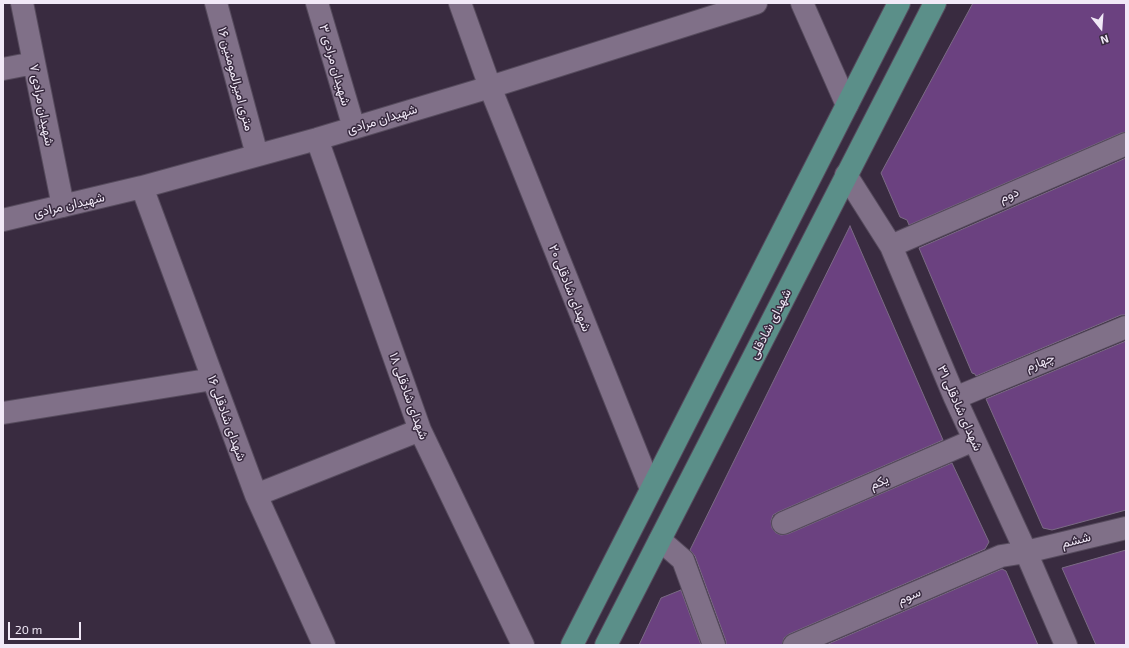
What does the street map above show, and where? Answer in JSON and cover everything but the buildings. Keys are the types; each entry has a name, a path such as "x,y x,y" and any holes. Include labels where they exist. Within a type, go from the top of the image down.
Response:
{"main road":[{"path":"572,645 899,3"},
{"name":"شهدای شادقلی","path":"606,645 935,3"}],"street":[{"name":"شهیدان مرادی ۷","path":"22,3 63,206"},
{"name":"۱۶ متری امیرالمومنین","path":"216,3 256,155"},
{"name":"شهیدان مرادی ۳","path":"317,3 354,128"},
{"name":"شهدای شادقلی ۲۰","path":"460,3 490,87 651,489"},
{"name":"شهیدان مرادی","path":"3,220 142,187 317,139 490,87 756,3"},
{"path":"802,3 847,105"},
{"path":"3,69 34,63"},
{"name":"شهدای شادقلی ۱۸","path":"317,139 420,430 523,645"},
{"name":"دوم","path":"891,246 1126,144"},
{"name":"شهدای شادقلی ۳۱","path":"846,175 891,246 955,398 1026,552 1066,645"},
{"name":"شهدای شادقلی ۱۶","path":"142,187 256,495 324,645"},
{"name":"چهارم","path":"955,398 1126,327"},
{"path":"3,413 213,379"},
{"path":"256,495 420,430"},
{"name":"یکم","path":"783,523 974,440"},
{"name":"ششم","path":"1026,552 1126,528"},
{"path":"660,540 683,560 714,645"},
{"name":"سوم","path":"794,645 1001,556 1026,552"}]}
